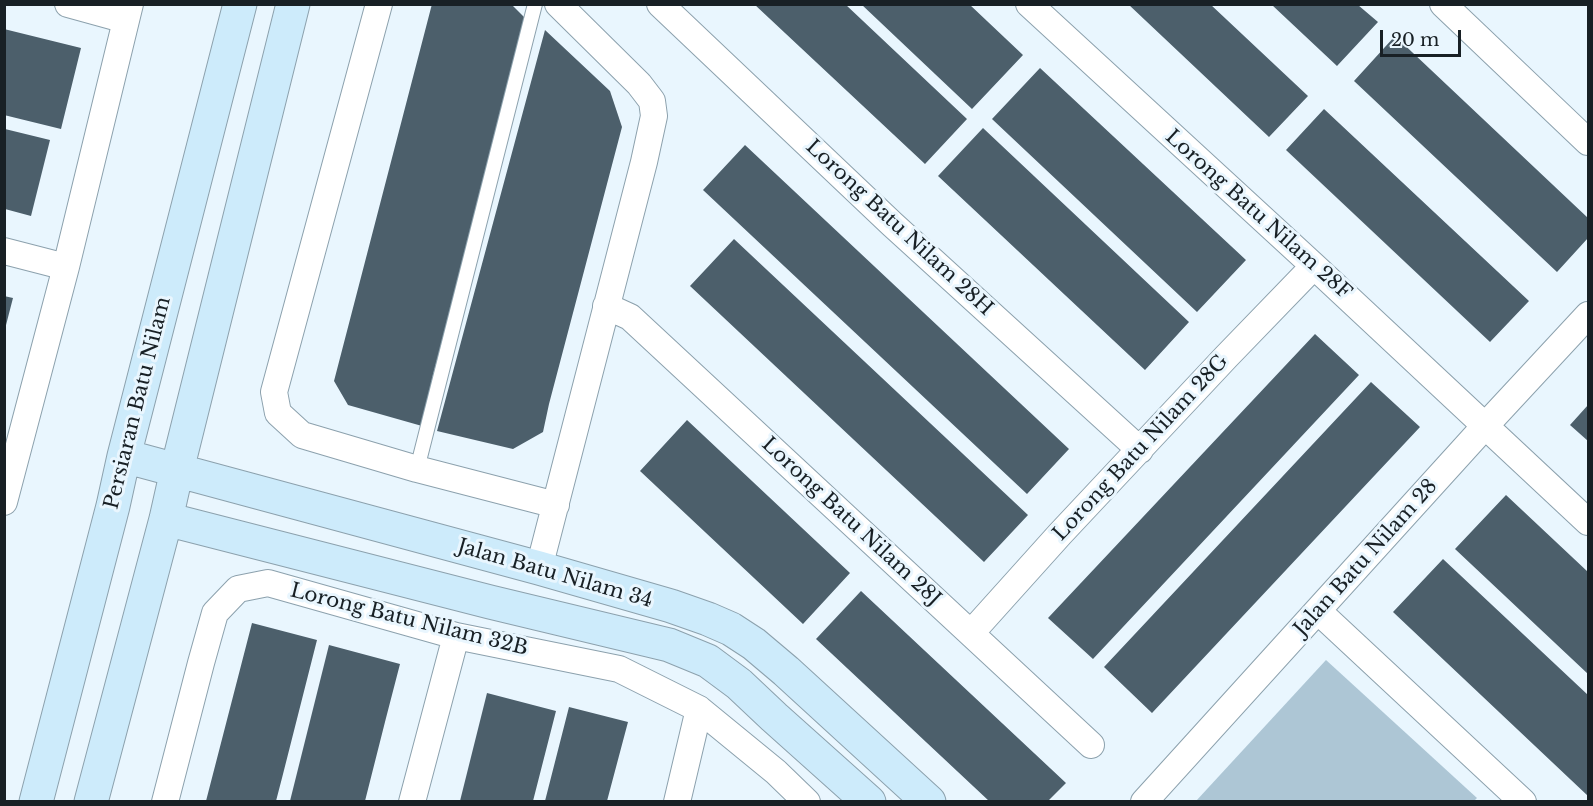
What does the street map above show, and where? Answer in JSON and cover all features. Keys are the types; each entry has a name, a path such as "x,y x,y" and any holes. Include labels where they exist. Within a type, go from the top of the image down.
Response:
{"street":[{"path":"4,502 66,267 128,12 68,4"},
{"name":"Persiaran Batu Nilam","path":"36,801 240,4"},
{"path":"91,801 166,519 293,4"},
{"path":"379,4 274,392 278,413 302,435 556,506"},
{"path":"490,602 539,568 654,116 652,100 639,84 558,4"},
{"name":"Lorong Batu Nilam 28H","path":"660,4 892,224 1140,450"},
{"name":"Lorong Batu Nilam 28F","path":"1029,4 1588,522"},
{"path":"1443,4 1588,142"},
{"path":"4,251 66,267"},
{"name":"Lorong Batu Nilam 28G","path":"971,633 1060,534 1314,266"},
{"name":"Lorong Batu Nilam 28J","path":"606,306 630,317 1091,745"},
{"name":"Jalan Batu Nilam 28","path":"1144,801 1588,315"},
{"name":"Jalan Batu Nilam 34","path":"124,456 539,568 671,606 731,629 754,644 786,671 929,801"},
{"name":"Jalan Batu Nilam 34","path":"166,519 669,645 708,661 740,684 869,801"},
{"path":"539,568 566,620"},
{"name":"Lorong Batu Nilam 32B","path":"165,801 215,613 238,589 268,583 456,636 619,669 699,709 776,772 807,801"},
{"path":"1318,611 1514,799"},
{"path":"412,801 456,636"},
{"path":"677,801 699,709"}],"lane":[{"path":"417,469 535,4"}],"shaded area":[{"path":"1326,660 1477,798 1474,801 1196,801"}],"building":[{"path":"432,4 511,4 527,20 433,375 422,426 348,405 334,381"},
{"path":"754,4 845,4 967,119 925,164"},
{"path":"861,4 969,4 1023,55 972,109"},
{"path":"1128,4 1210,4 1308,96 1269,137"},
{"path":"1272,5 1358,5 1378,22 1337,66"},
{"path":"4,29 81,48 61,129 4,115"},
{"path":"545,30 610,91 622,127 543,432 513,449 437,431"},
{"path":"1395,36 1588,218 1588,238 1557,272 1354,81"},
{"path":"1040,68 1246,260 1197,312 992,119"},
{"path":"1324,109 1529,301 1490,342 1286,150"},
{"path":"983,128 1189,322 1145,370 938,176"},
{"path":"5,129 50,140 31,216 5,209"},
{"path":"745,145 1069,449 1027,494 703,190"},
{"path":"734,239 1028,515 984,562 690,286"},
{"path":"4,296 13,298 5,329 4,329"},
{"path":"1315,334 1359,375 1093,659 1048,618"},
{"path":"1371,382 1420,427 1152,713 1104,667"},
{"path":"1588,405 1588,441 1570,425"},
{"path":"687,420 850,573 803,624 640,471"},
{"path":"1506,495 1588,572 1588,674 1455,549"},
{"path":"1443,559 1588,695 1588,796 1393,612"},
{"path":"861,591 1066,783 1048,801 989,801 816,639"},
{"path":"252,623 317,640 282,778 276,801 206,801"},
{"path":"329,645 400,664 365,801 290,801"},
{"path":"487,693 556,711 533,801 460,801"},
{"path":"569,707 628,722 607,801 545,801"}]}
